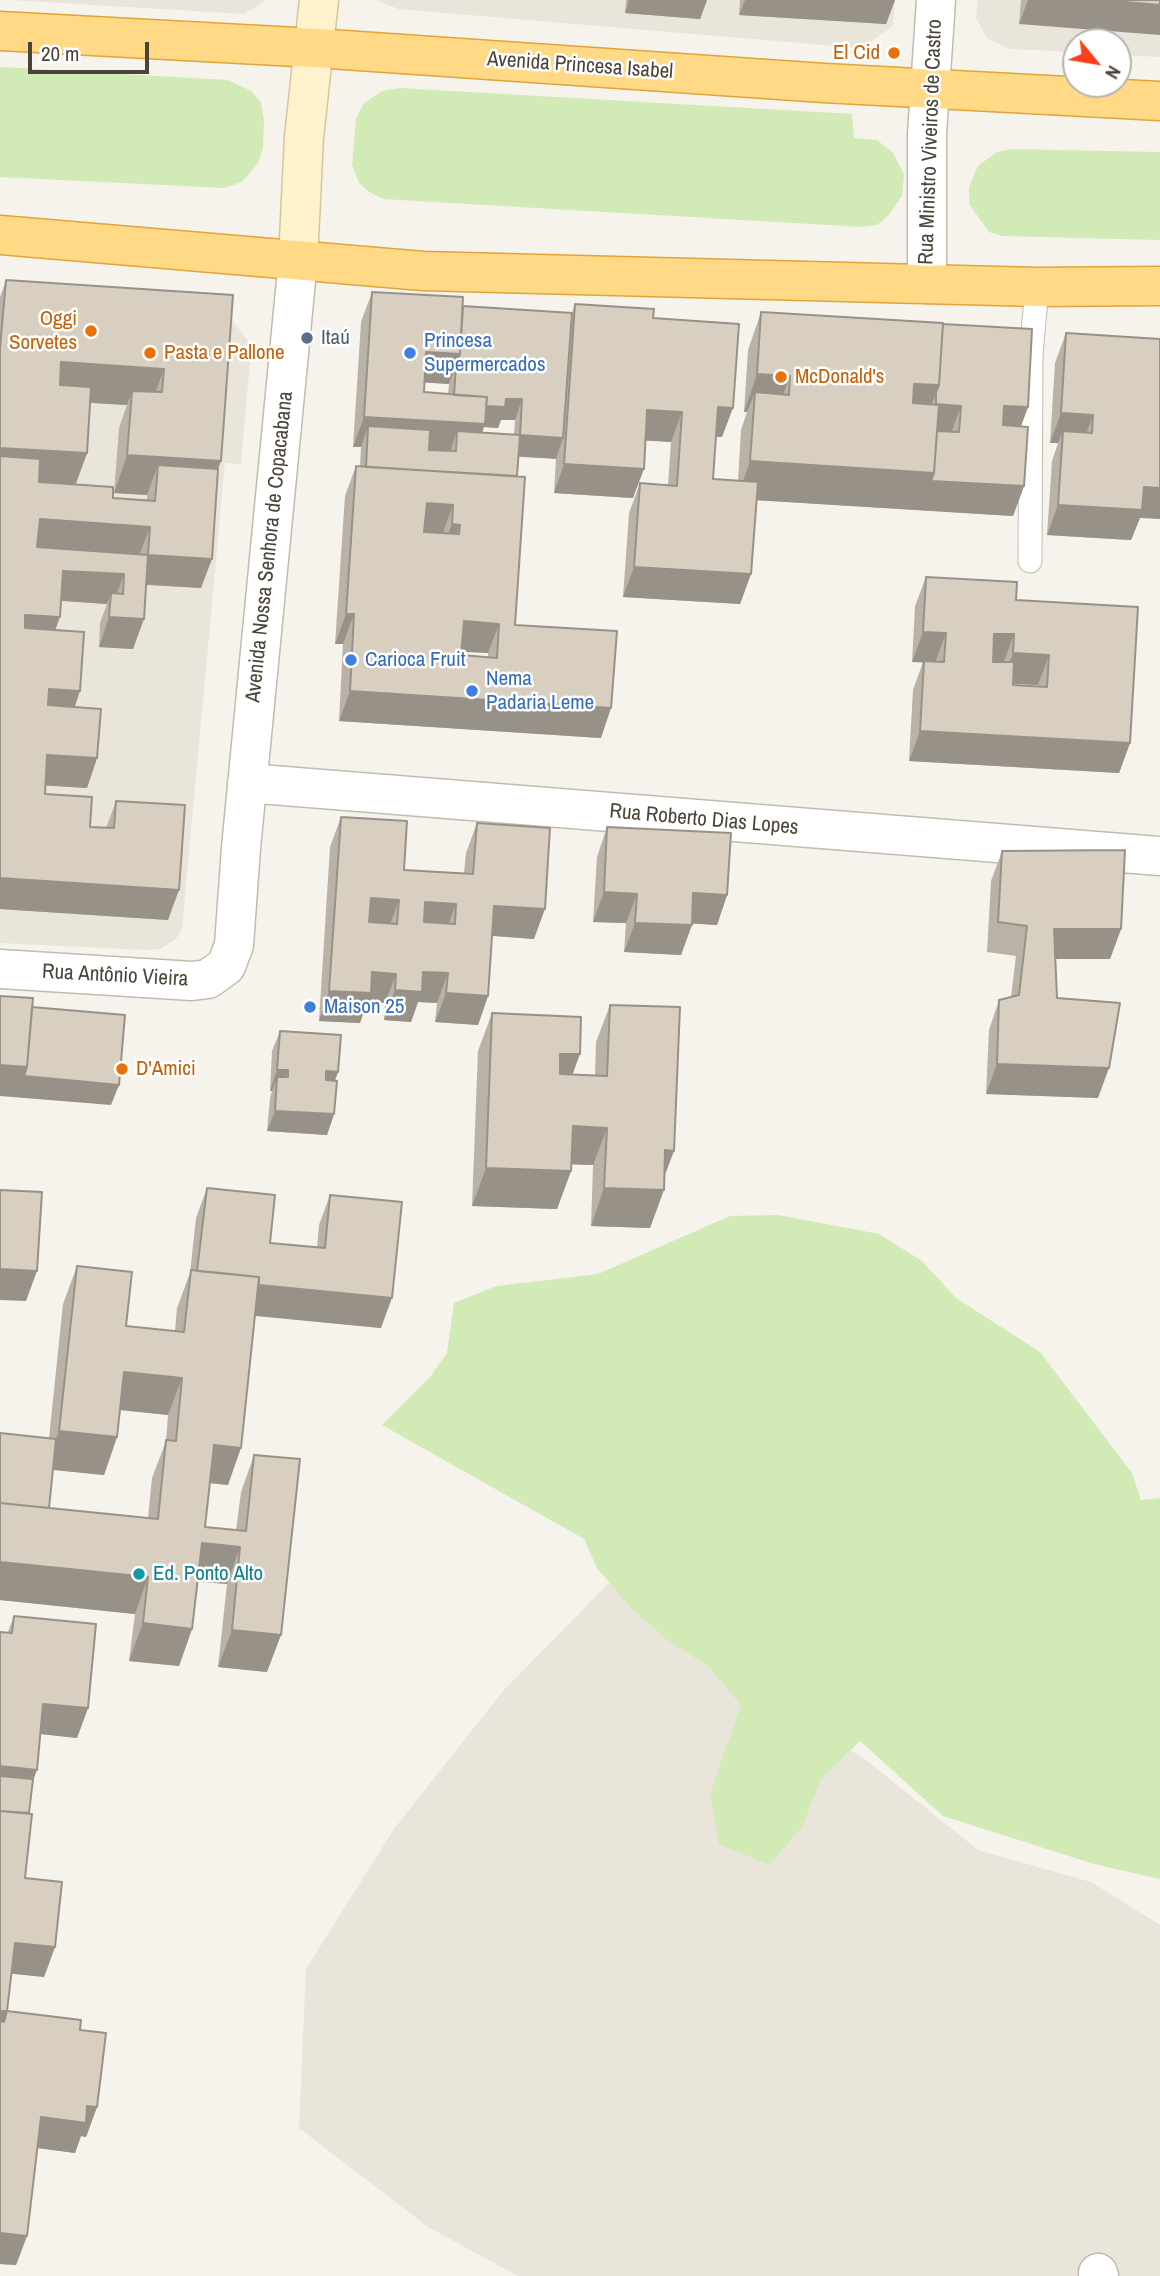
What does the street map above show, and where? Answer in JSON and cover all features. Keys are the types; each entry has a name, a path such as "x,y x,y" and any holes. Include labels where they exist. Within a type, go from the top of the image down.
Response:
{"highway":[{"name":"Avenida Princesa Isabel","path":"0,32 314,48 824,83 1160,101"},
{"path":"0,234 423,271 1037,287 1160,286"}],"main road":[{"name":"Avenida Nossa Senhora de Copacabana","path":"298,260 304,137 319,0"}],"street":[{"name":"Rua Ministro Viveiros de Castro","path":"927,284 927,134 936,0"},
{"name":"Avenida Nossa Senhora de Copacabana","path":"226,966 234,944 298,260"},
{"name":"Rua Roberto Dias Lopes","path":"247,783 1160,856"},
{"name":"Rua Antônio Vieira","path":"0,969 192,981 208,979 226,966"}],"lane":[{"path":"1030,561 1031,355 1037,287"}],"shaded area":[{"path":"10,0 266,0 244,14"},
{"path":"376,0 895,0 893,26 859,48 398,9"},
{"path":"978,0 1160,0 1160,57 1132,56 1132,28 1062,28 1062,51 1010,49 987,38 976,18"},
{"path":"0,298 214,314 232,320 248,341 250,361 241,464 225,463 182,928 176,939 160,949 0,943"},
{"path":"609,1583 732,1676 866,1760 978,1850 1091,1882 1160,1925 1160,2276 518,2276 428,2227 299,2128 306,1969 394,1829 503,1691"}],"green space":[{"path":"0,67 228,80 251,91 261,102 264,121 263,148 258,163 242,182 224,188 0,177"},
{"path":"400,88 852,114 854,138 877,140 893,153 904,174 902,196 889,215 877,225 862,227 383,199 359,183 352,165 356,119 364,103 382,91"},
{"path":"1012,149 1160,152 1160,240 1002,236 989,232 969,204 969,187 978,166 997,152"},
{"path":"778,1215 879,1234 922,1261 956,1298 1040,1352 1132,1473 1141,1500 1160,1498 1160,1879 1094,1864 943,1816 860,1741 821,1779 802,1827 769,1865 719,1844 710,1794 741,1705 708,1666 667,1640 630,1607 597,1568 584,1539 382,1425 430,1377 447,1353 454,1303 497,1286 598,1274 730,1216"}],"building":[{"path":"1101,0 1160,0 1160,5"},
{"path":"6,280 233,295 221,461 127,455 132,391 162,392 164,369 61,362 60,385 91,387 87,453 0,448 0,348"},
{"path":"372,292 463,297 460,354 426,352 424,392 487,397 485,424 364,417"},
{"path":"575,304 654,309 653,318 739,324 733,408 718,407 713,479 758,482 751,574 634,567 640,483 677,486 682,412 647,410 644,469 564,464"},
{"path":"463,306 572,313 563,438 520,435 522,399 506,399 505,407 486,406 487,397 454,395"},
{"path":"761,312 943,323 939,385 914,384 913,403 939,405 934,473 750,461 755,392 789,395 790,376 757,374"},
{"path":"943,324 1032,329 1028,407 1004,406 1003,425 1028,427 1024,486 931,481 937,431 959,432 961,406 936,404"},
{"path":"1066,333 1160,339 1160,488 1144,487 1142,510 1058,505 1063,431 1092,433 1093,415 1061,413"},
{"path":"368,426 430,430 429,450 456,451 457,431 520,435 517,476 366,467"},
{"path":"0,456 40,459 39,482 113,487 113,498 155,501 158,465 218,469 212,559 148,555 144,619 109,617 111,593 123,594 124,574 63,571 60,617 25,615 25,628 84,632 80,691 49,689 48,705 101,709 97,758 47,755 45,794 92,797 90,827 114,828 116,801 185,805 179,890 0,878","holes":["40,519 150,527 148,555 37,547"]},
{"path":"356,466 525,477 515,625 617,631 611,708 350,691 354,614 346,614","holes":["427,503 453,505 452,524 460,525 459,534 424,532","464,621 499,624 497,658 461,655"]},
{"path":"926,577 1017,582 1016,600 1138,607 1130,743 920,731 924,661 944,662 946,633 923,632","holes":["994,634 1014,634 1013,653 1049,655 1047,687 1013,685 1014,662 993,662"]},
{"path":"341,817 407,821 404,870 473,874 477,823 550,828 545,909 494,906 488,996 446,993 448,973 423,972 422,992 395,990 396,974 372,972 371,993 329,991","holes":["371,898 399,900 397,924 369,922","425,902 456,904 455,924 424,922"]},
{"path":"607,827 731,833 727,895 693,893 692,925 635,923 637,894 604,892"},
{"path":"1125,850 1121,929 1054,929 1057,998 1120,1003 1109,1068 997,1064 999,1000 1019,995 1027,926 998,922 1002,851"},
{"path":"0,996 33,998 27,1067 0,1065"},
{"path":"610,1005 680,1007 674,1151 665,1150 664,1190 604,1188 607,1128 573,1126 571,1171 486,1168 492,1013 581,1017 580,1054 560,1054 560,1074 607,1076"},
{"path":"32,1007 125,1015 119,1085 24,1076"},
{"path":"280,1031 341,1035 338,1072 326,1071 326,1080 337,1081 334,1114 275,1111 277,1077 288,1077 288,1070 277,1070"},
{"path":"207,1188 275,1195 270,1243 325,1248 330,1195 402,1202 392,1298 259,1285 259,1277 197,1271"},
{"path":"0,1190 42,1192 37,1271 0,1269"},
{"path":"77,1266 132,1272 126,1326 184,1332 191,1270 259,1277 241,1448 214,1445 205,1527 246,1531 254,1455 300,1459 281,1635 232,1630 240,1547 202,1543 192,1629 143,1623 148,1577 0,1562 0,1503 158,1519 166,1440 176,1441 182,1378 124,1372 117,1437 59,1431"},
{"path":"0,1433 56,1439 49,1508 0,1503"},
{"path":"14,1616 96,1624 88,1708 43,1704 37,1770 0,1766 0,1632 12,1633"},
{"path":"0,1776 33,1779 29,1813 0,1811"},
{"path":"0,1811 32,1814 25,1878 62,1882 55,1947 15,1943 7,2011 0,2011"},
{"path":"7,2011 81,2020 80,2030 106,2033 97,2107 87,2106 86,2123 41,2117 27,2236 0,2233 0,2021 4,2022"}],"place":[{"name":"El Cid","path":"894,53"},
{"name":"Oggi Sorvetes","path":"91,331"},
{"name":"Itaú","path":"307,338"},
{"name":"Pasta e Pallone","path":"150,353"},
{"name":"Princesa Supermercados","path":"410,353"},
{"name":"McDonald's","path":"781,377"},
{"name":"Carioca Fruit","path":"351,660"},
{"name":"Nema Padaria Leme","path":"472,691"},
{"name":"Maison 25","path":"310,1007"},
{"name":"D'Amici","path":"122,1069"},
{"name":"Ed. Ponto Alto","path":"139,1574"}]}
